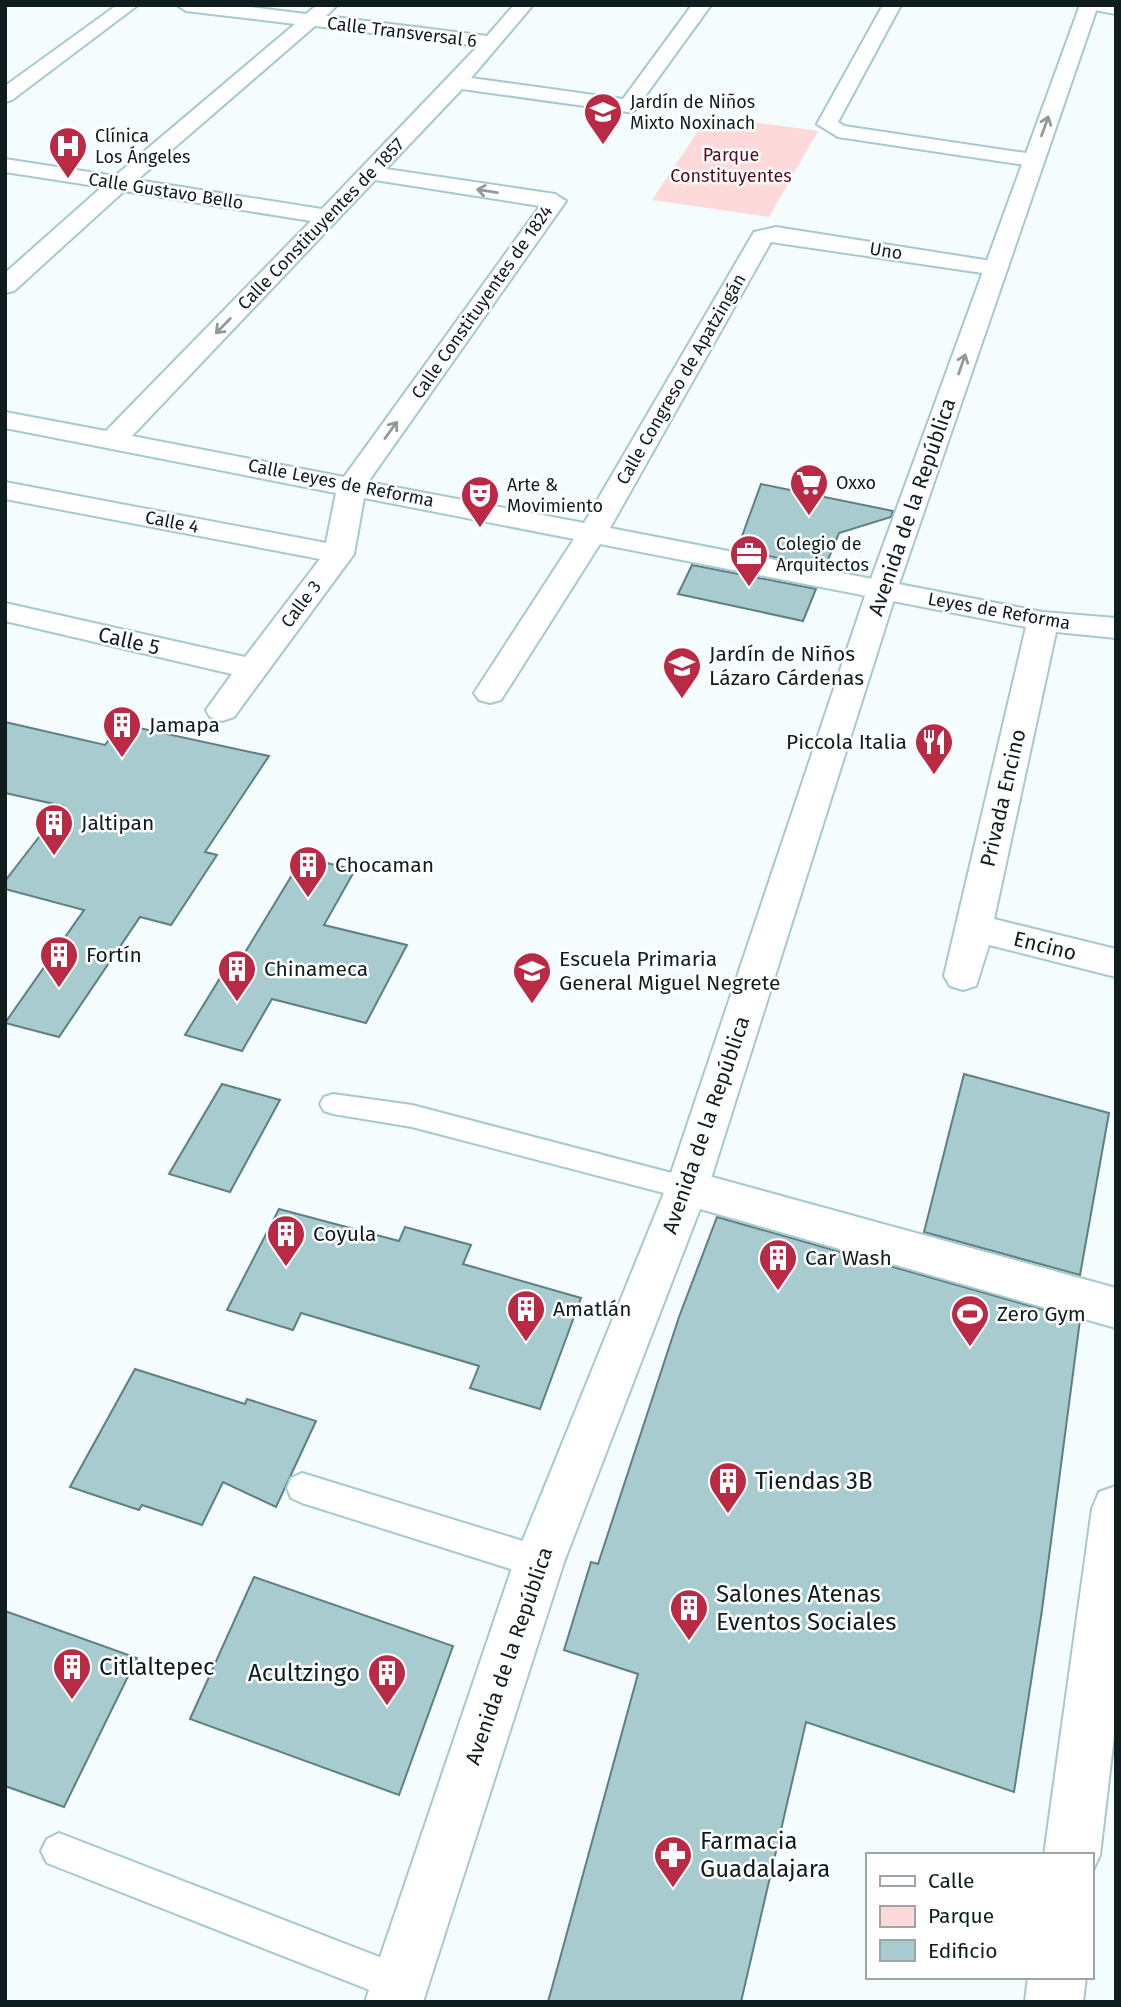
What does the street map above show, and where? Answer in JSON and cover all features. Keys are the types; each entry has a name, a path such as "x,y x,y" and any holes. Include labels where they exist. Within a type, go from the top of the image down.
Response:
{"street":[{"path":"5,96 129,5"},
{"name":"Calle Transversal 6","path":"186,5 492,42"},
{"path":"5,286 120,183 328,5"},
{"name":"Calle Constituyentes de 1857","path":"114,439 457,82 524,5"},
{"path":"457,82 628,106 702,5"},
{"path":"892,5 827,124 838,131 1032,160"},
{"name":"Avenida de la República","path":"397,1992 539,1562 687,1188 882,590 1089,5"},
{"path":"1095,5 1116,8"},
{"path":"5,72 33,76"},
{"name":"Calle Gustavo Bello","path":"5,165 327,217"},
{"name":"Calle Constituyentes de 1824","path":"352,485 555,201 369,173"},
{"name":"Uno","path":"776,234 996,268"},
{"name":"Calle Congreso de Apatzingán","path":"490,693 593,533 762,237 776,234"},
{"name":"Calle Leyes de Reforma","path":"5,420 352,485 882,590"},
{"name":"Calle 3","path":"222,710 339,554 352,485"},
{"name":"Calle 4","path":"5,490 339,554"},
{"name":"Leyes de Reforma","path":"882,590 1042,621 1116,628"},
{"name":"Calle 5","path":"5,612 253,669"},
{"name":"Privada Encino","path":"963,976 1042,621"},
{"name":"Encino","path":"974,928 1116,963"},
{"path":"687,1188 1116,1308"},
{"path":"1072,1853 1116,1509"},
{"path":"1054,2002 1057,1979"}],"lane":[{"path":"333,1104 412,1116 687,1188"},
{"path":"302,1488 539,1562"},
{"path":"58,1851 397,1992"}],"green space":[{"name":"Parque Constituyentes","path":"708,116 818,131 769,217 652,200"}],"building":[{"name":"Oxxo","path":"761,484 893,511 891,517 839,533 825,567 737,550"},
{"name":"Colegio de Arquitectos","path":"692,565 816,589 803,621 678,594"},
{"path":"5,722 105,745 121,724 269,756 205,852 217,855 171,925 140,917 59,1037 5,1023 84,910 5,889 5,881 63,806 5,793"},
{"path":"303,857 355,870 324,925 407,945 366,1023 272,999 242,1051 185,1035 233,957 241,959"},
{"path":"964,1074 1109,1113 1080,1275 924,1232"},
{"path":"222,1084 280,1100 230,1192 169,1174"},
{"path":"279,1209 399,1241 405,1227 471,1245 463,1264 581,1298 540,1409 470,1388 479,1366 301,1313 293,1330 227,1310"},
{"path":"717,1217 1080,1320 1042,1610 1014,1792 806,1722 741,2002 548,2002 638,1674 564,1650 591,1562 598,1564 679,1317"},
{"path":"135,1369 245,1404 247,1399 316,1421 276,1507 223,1482 202,1525 142,1505 139,1510 70,1487"},
{"path":"254,1577 453,1646 399,1795 190,1719"},
{"name":"Citlaltepec","path":"5,1611 137,1658 64,1807 5,1786"}],"place":[{"name":"Jardín de Niños Mixto Noxinach","path":"603,146"},
{"name":"Clínica Los Ángeles","path":"68,180"},
{"name":"Oxxo","path":"809,517"},
{"name":"Arte & Movimiento","path":"480,529"},
{"name":"Colegio de Arquitectos","path":"749,588"},
{"name":"Jardín de Niños Lázaro Cárdenas","path":"682,700"},
{"name":"Jamapa","path":"122,759"},
{"name":"Piccola Italia","path":"934,776"},
{"name":"Jaltipan","path":"54,857"},
{"name":"Chocaman","path":"308,899"},
{"name":"Fortín","path":"59,989"},
{"name":"Chinameca","path":"237,1003"},
{"name":"Escuela Primaria General Miguel Negrete","path":"532,1005"},
{"name":"Coyula","path":"286,1268"},
{"name":"Car Wash","path":"778,1292"},
{"name":"Amatlán","path":"526,1343"},
{"name":"Zero Gym","path":"970,1348"},
{"name":"Tiendas 3B","path":"728,1515"},
{"name":"Salones Atenas Eventos Sociales","path":"689,1642"},
{"name":"Citlaltepec","path":"72,1701"},
{"name":"Acultzingo","path":"387,1707"},
{"name":"Farmacia Guadalajara","path":"673,1889"}]}
